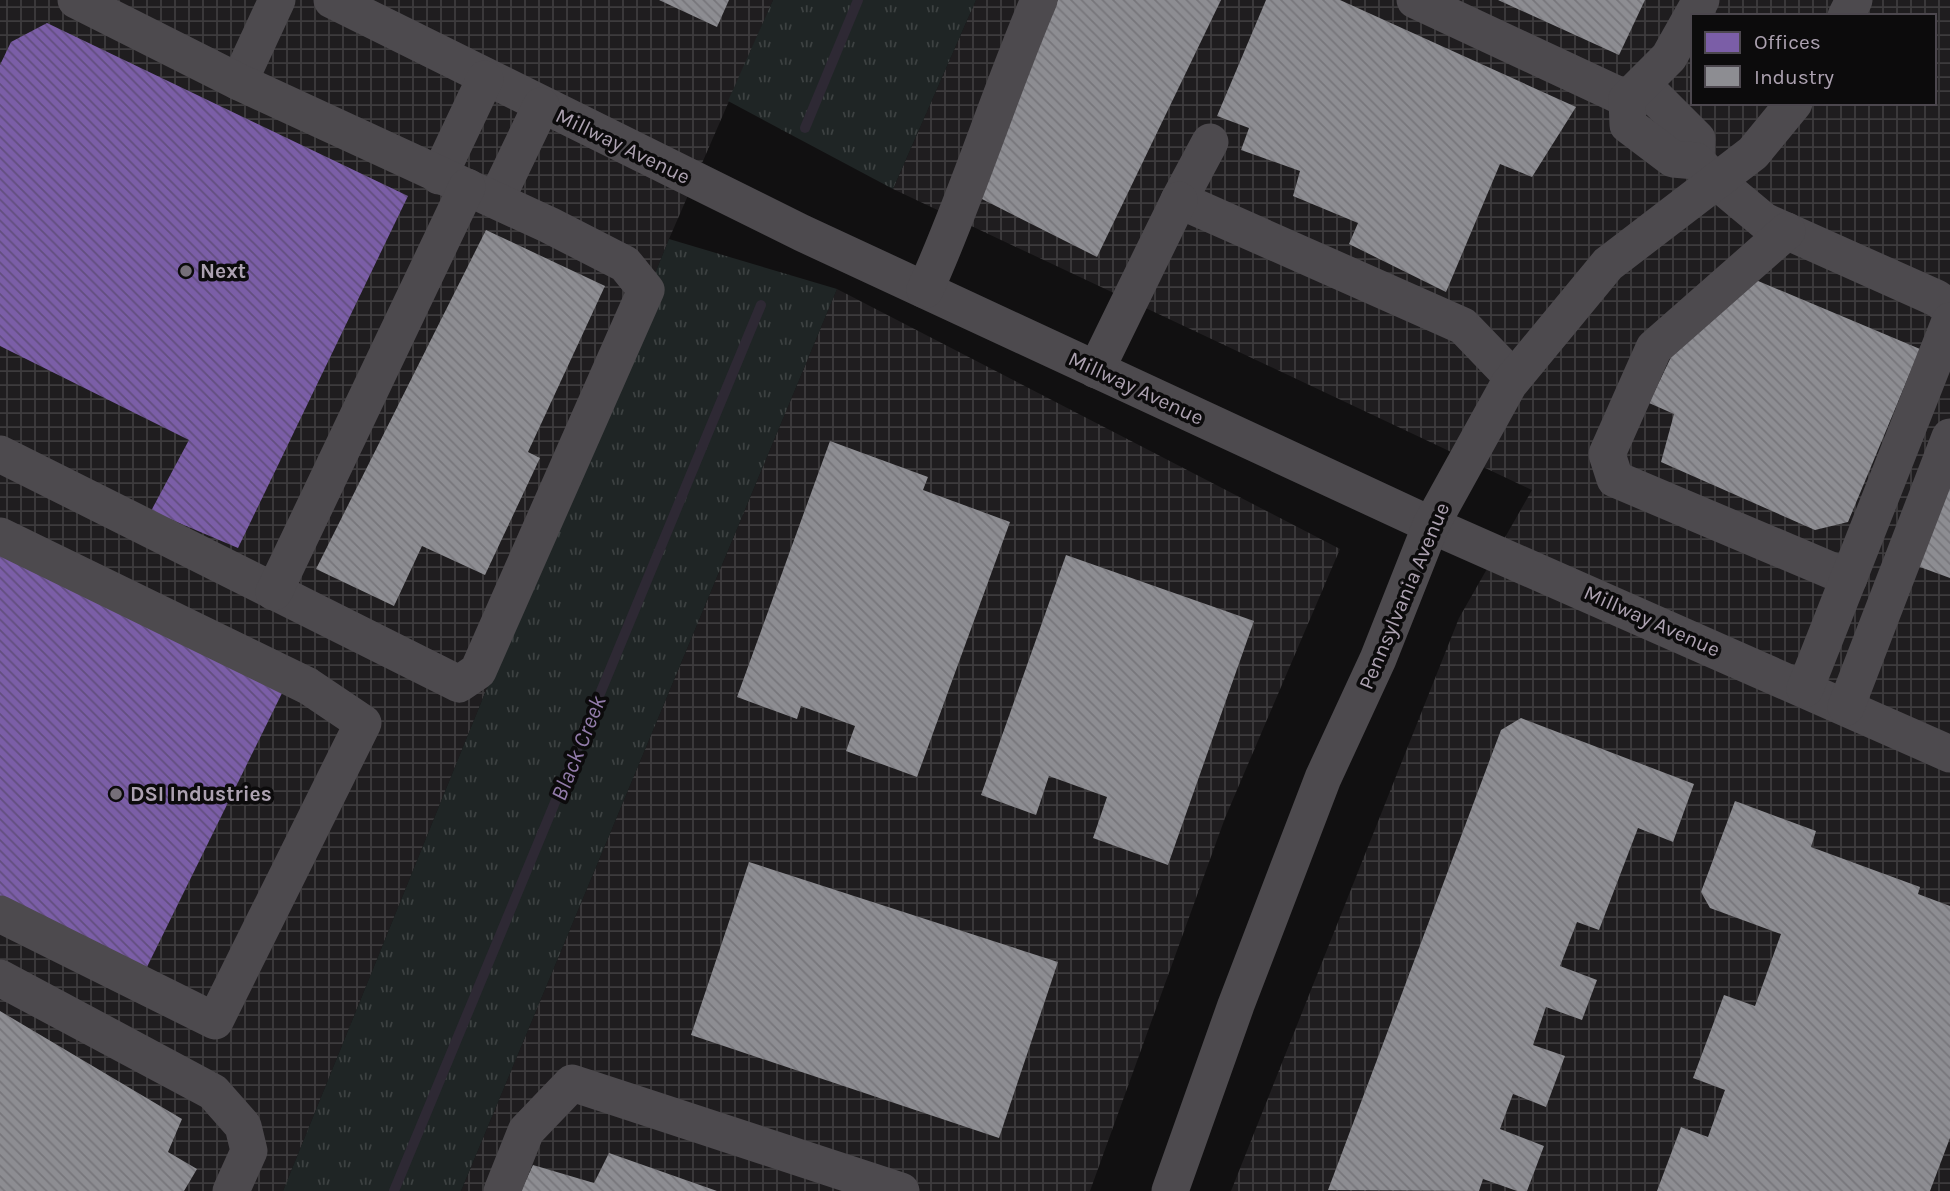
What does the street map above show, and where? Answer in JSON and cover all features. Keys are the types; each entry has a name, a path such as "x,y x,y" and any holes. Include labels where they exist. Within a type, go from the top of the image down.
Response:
{"street":[{"path":"0,454 459,684 478,671 646,290 625,264 467,187 239,82 76,0"},
{"path":"239,82 277,0"},
{"name":"Millway Avenue","path":"332,0 485,79 1096,370 1431,525 1950,754"},
{"path":"925,290 957,219 1003,84 1039,0"},
{"path":"1415,0 1627,99"},
{"path":"1691,18 1668,58 1627,99 1629,125 1673,159 1706,171 1764,221 1936,298 1948,306 1950,313"},
{"path":"274,592 467,187 485,79"},
{"name":"Pennsylvania Avenue","path":"1170,1191 1284,877 1323,778 1378,659 1431,525 1513,378 1608,264 1706,171 1753,153 1792,105"},
{"path":"467,187 541,106"},
{"path":"1096,370 1210,142"},
{"path":"1179,200 1463,326 1513,378"},
{"path":"1787,231 1654,348 1607,454 1609,468 1615,479 1849,578"},
{"path":"1805,689 1950,321"},
{"path":"1846,707 1950,438"},
{"path":"0,536 309,686 363,723 215,1020 0,914"},
{"path":"0,978 213,1092 243,1126 249,1151 231,1191"},
{"path":"502,1191 526,1131 572,1083 901,1191"}],"shaded area":[{"path":"0,0 773,0 669,239 283,1191 0,1191"},
{"path":"976,0 1950,0 1950,1191 1231,1191 1459,618 1532,490 893,189"},
{"path":"837,289 1340,549 1225,818 1090,1191 461,1191"}],"green space":[{"path":"773,0 976,0 893,189 728,101"},
{"path":"669,239 837,289 461,1191 283,1191"}],"building: Offices":[{"name":"Next","path":"47,23 408,196 238,548 151,511 189,440 0,346 0,65 11,42"},
{"name":"DSI Industries","path":"0,547 285,687 145,971 0,900"}],"building: Industry":[{"path":"659,0 729,0 717,27"},
{"path":"1058,0 1221,0 1097,257 980,198 1030,59"},
{"path":"1266,0 1340,0 1576,107 1532,177 1500,164 1446,292 1349,244 1358,223 1293,196 1300,171 1241,150 1249,128 1217,116"},
{"path":"1498,0 1645,0 1619,55"},
{"path":"486,230 605,286 528,452 540,458 485,575 422,546 394,606 316,569"},
{"path":"1744,275 1920,349 1848,522 1815,530 1661,462 1674,414 1649,403 1686,326"},
{"path":"830,441 928,477 923,490 1010,522 917,777 846,751 855,726 801,706 797,719 737,697"},
{"path":"1950,451 1950,578 1909,563"},
{"path":"1066,555 1254,621 1168,865 1093,838 1107,797 1049,776 1036,815 981,795"},
{"path":"1521,718 1694,784 1673,842 1638,828 1599,930 1577,922 1560,966 1597,980 1582,1020 1546,1007 1533,1045 1565,1056 1546,1107 1513,1094 1500,1129 1544,1146 1527,1191 1517,1191 1483,1179 1479,1191 1328,1190 1501,730"},
{"path":"1735,801 1816,831 1811,847 1920,887 1918,894 1950,906 1950,1138 1930,1191 1657,1191 1681,1127 1708,1137 1725,1090 1693,1078 1724,995 1755,1006 1781,934 1710,908 1701,892"},
{"path":"749,862 1058,962 999,1138 691,1035"},
{"path":"0,1011 182,1119 168,1152 197,1169 184,1191 0,1191"},
{"path":"609,1153 717,1191 521,1191 533,1165 594,1183"}],"waterway":[{"name":"Black Creek","path":"805,128 858,0"},
{"name":"Black Creek","path":"394,1191 761,305"}],"place":[{"name":"Next","path":"186,271"},
{"name":"DSI Industries","path":"116,794"}]}
